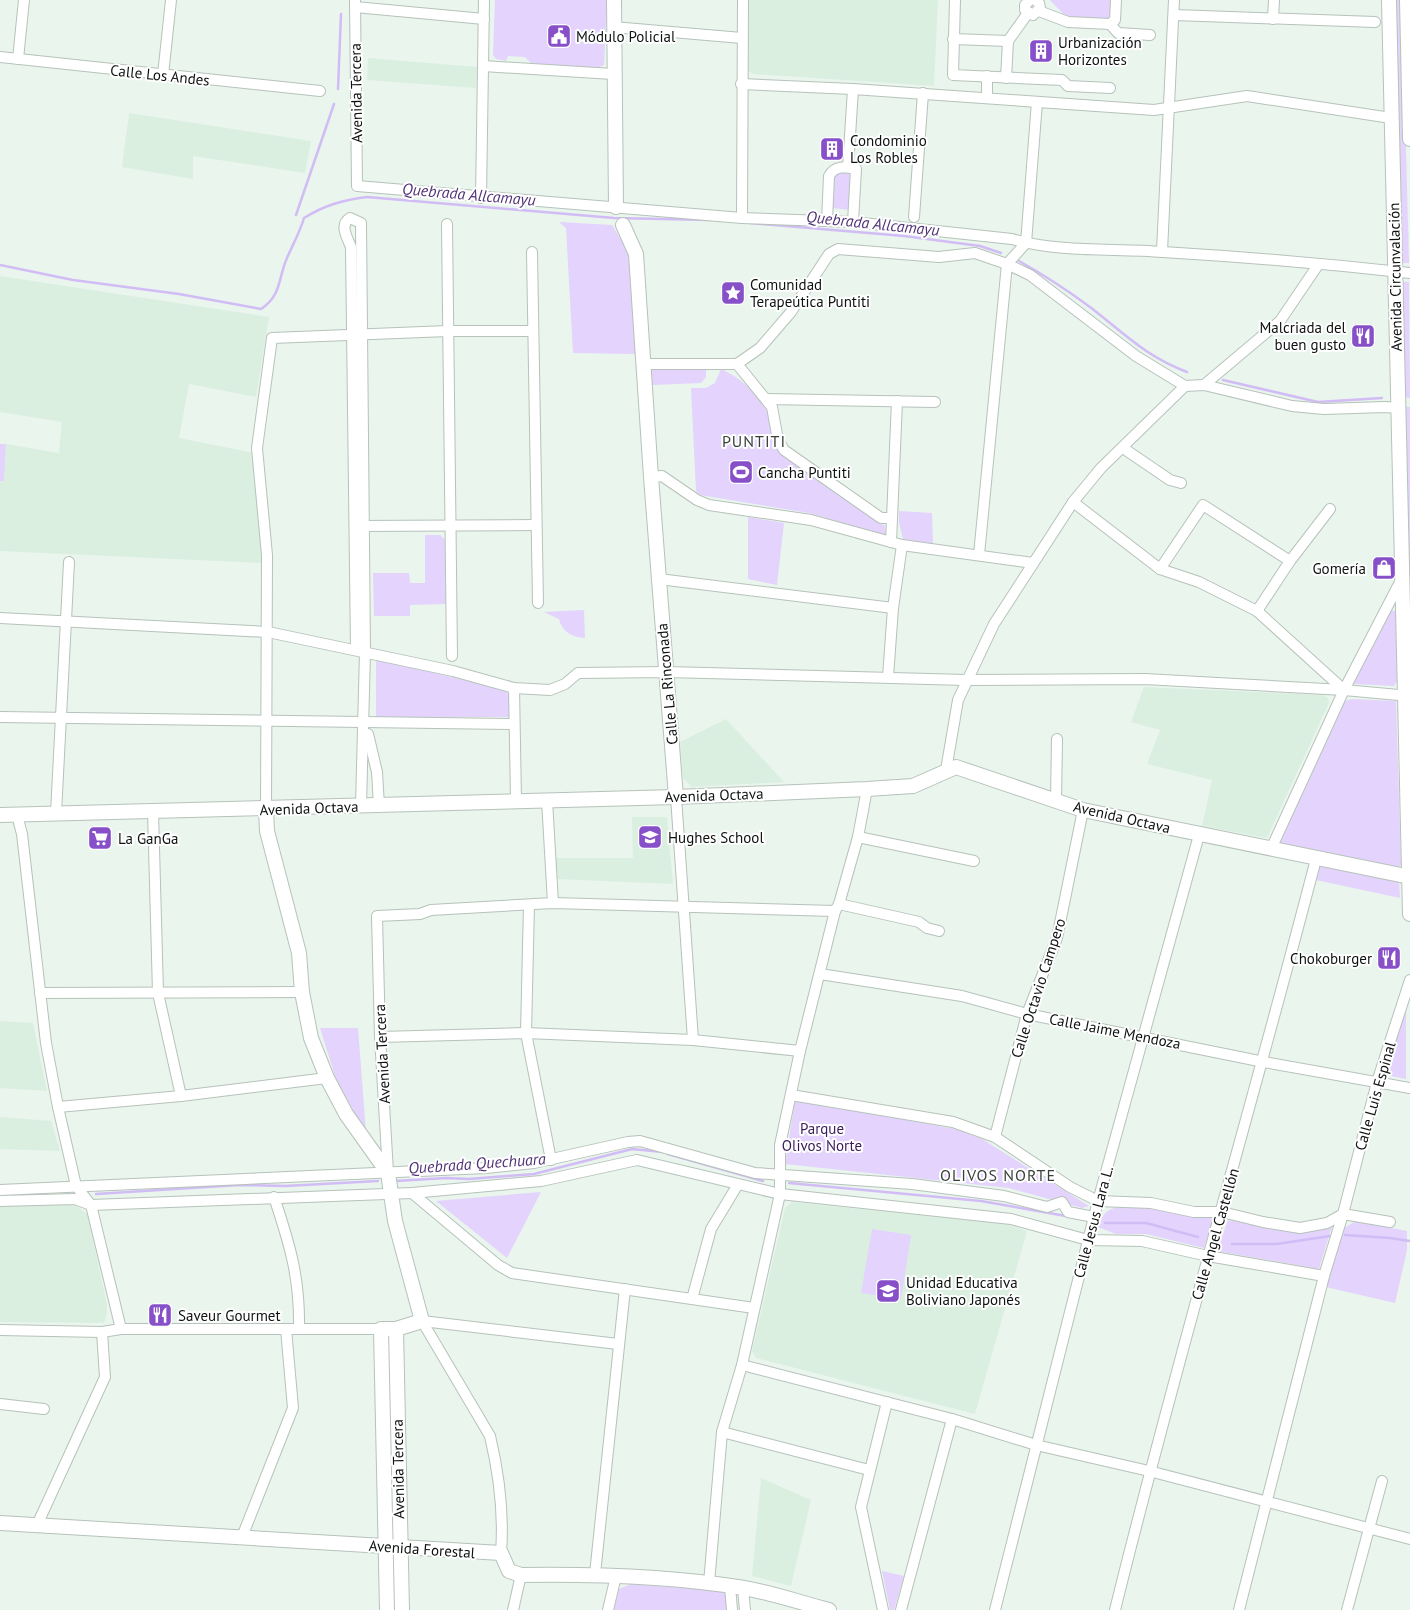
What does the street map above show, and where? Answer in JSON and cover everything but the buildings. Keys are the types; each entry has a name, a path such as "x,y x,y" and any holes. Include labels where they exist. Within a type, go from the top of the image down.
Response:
{"street":[{"path":"18,59 24,0"},
{"path":"163,75 171,0"},
{"path":"484,0 481,198 619,215 853,222 1012,239 1026,243 1080,249 1162,252 1410,273"},
{"path":"614,0 613,74 619,215"},
{"path":"742,218 741,84 743,0"},
{"path":"954,0 953,75 1062,80 1068,86 1110,88"},
{"path":"1039,11 1068,22 1110,24 1115,20 1116,0"},
{"path":"1162,252 1174,0"},
{"path":"1273,18 1274,0"},
{"name":"Avenida Circunvalación","path":"1389,0 1394,272 1407,696 1410,914"},
{"path":"1407,0 1410,138"},
{"path":"1028,14 1025,7 1029,1 1040,6 1039,11"},
{"path":"355,3 484,19"},
{"name":"Avenida Tercera","path":"355,3 357,186 481,198"},
{"path":"1028,14 1035,14 1039,11"},
{"path":"1006,78 1008,41 1028,14"},
{"path":"1174,15 1375,22"},
{"path":"1110,24 1118,33 1150,34"},
{"path":"614,27 742,38"},
{"path":"953,39 1008,41"},
{"name":"Calle Los Andes","path":"0,57 320,91"},
{"path":"483,66 613,74"},
{"path":"987,76 987,98"},
{"path":"741,84 853,89 1154,110 1247,96 1391,118"},
{"path":"848,167 853,89"},
{"path":"914,217 923,94"},
{"path":"979,555 1006,264 1026,243 1037,102"},
{"path":"827,221 829,176 836,168 848,167 856,169 853,222"},
{"name":"Calle La Rinconada","path":"619,215 636,254 650,477 667,672 693,1040"},
{"path":"357,334 351,247 343,227 345,221 350,218 361,223 357,334 361,651 364,721 361,806"},
{"path":"447,224 452,656"},
{"path":"644,364 738,364 760,348 791,312 828,254 838,249 939,257 975,253 1030,275 1136,356 1185,386 1204,385 1300,406 1324,409 1398,408"},
{"path":"532,252 538,603"},
{"path":"1204,385 1280,320 1318,265"},
{"path":"388,1173 346,1114 327,1078 311,1038 302,992 299,953 266,831 267,555 257,448 272,338 448,331 533,332"},
{"path":"738,364 772,407 778,440 784,450 881,518 891,518"},
{"path":"946,770 958,700 994,624 1073,502 1101,468 1185,386"},
{"path":"766,399 935,402"},
{"path":"891,542 897,401"},
{"path":"1123,448 1170,480 1181,483"},
{"path":"650,477 662,476 697,500 709,505 811,520 902,545 1033,562"},
{"path":"1073,502 1160,569 1199,582 1257,611 1344,690"},
{"path":"1160,569 1203,504 1290,561"},
{"path":"1257,611 1290,561 1330,509"},
{"path":"359,526 451,527 536,525"},
{"path":"888,677 893,608 902,545"},
{"path":"56,813 69,562"},
{"path":"658,579 893,608"},
{"path":"1271,849 1344,690 1402,579"},
{"path":"0,618 268,632 452,671 514,688 550,690 564,684 578,673 667,672 966,680 1146,679 1344,690 1407,696"},
{"path":"514,688 516,800"},
{"path":"0,717 267,719 514,724"},
{"path":"364,721 377,772 379,806"},
{"path":"1056,801 1058,739"},
{"name":"Avenida Octava","path":"0,815 379,806 867,789 922,784 946,770 956,767 1083,810 1410,877"},
{"path":"709,1583 722,1432 742,1365 780,1194 778,1173 780,1145 800,1050 837,908 858,837 867,789"},
{"path":"547,800 553,903"},
{"path":"154,810 158,993 181,1096"},
{"name":"Calle Octavio Campero","path":"995,1137 1027,1014 1057,938 1083,810"},
{"path":"17,815 22,834 46,1043 58,1107 76,1186 91,1205 121,1329"},
{"name":"Calle Jesus Lara L.","path":"995,1610 1094,1216 1199,835"},
{"path":"858,837 974,861"},
{"name":"Calle Angel Castellón","path":"1115,1610 1149,1471 1264,1062 1316,859"},
{"path":"551,1160 526,1033 529,905 553,903 683,907 837,908 919,922 927,928 940,932"},
{"name":"Avenida Tercera","path":"422,1321 395,1221 390,1192 380,1037 377,916 420,914 431,910 529,905"},
{"name":"Calle Jaime Mendoza","path":"820,974 962,996 1027,1014 1264,1062 1410,1088"},
{"name":"Calle Luis Espinal","path":"1239,1610 1324,1276 1343,1214 1377,1082 1410,980"},
{"path":"40,994 302,992"},
{"path":"380,1037 526,1033 693,1040 800,1050"},
{"path":"58,1107 181,1096 327,1078"},
{"path":"791,1095 952,1122 995,1137 1070,1187 1098,1201 1151,1203 1194,1212 1222,1212 1263,1222 1300,1228 1327,1223 1343,1214 1390,1222"},
{"path":"0,1190 486,1168 551,1160 628,1142 640,1142 755,1172 912,1184 1004,1196 1047,1207 1062,1202 1068,1212 1094,1216"},
{"path":"0,1201 76,1199 91,1205 390,1192 412,1193 541,1181 637,1160 737,1186 780,1194 1011,1219 1088,1240 1142,1241 1208,1256 1324,1276"},
{"path":"692,1299 711,1229 737,1186"},
{"path":"412,1193 498,1265 512,1273 754,1308"},
{"path":"274,1197 292,1249 299,1300 299,1329"},
{"path":"595,1574 625,1289"},
{"path":"422,1321 490,1436 495,1455 503,1525 501,1553 509,1571 521,1575 595,1574 709,1583 737,1587 829,1610"},
{"path":"0,1330 102,1332 121,1329 396,1329 422,1321 618,1344"},
{"path":"242,1538 294,1408 286,1329"},
{"name":"Avenida Tercera","path":"381,1329 393,1547 402,1610"},
{"name":"Avenida Tercera","path":"387,1610 393,1547 396,1329"},
{"path":"37,1525 106,1377 102,1332"},
{"path":"742,1365 952,1419 1036,1445 1149,1471 1410,1539"},
{"path":"883,1610 861,1507 868,1470 887,1402"},
{"path":"0,1404 44,1409"},
{"path":"901,1610 952,1419"},
{"path":"722,1432 868,1470"},
{"path":"1347,1610 1382,1482"},
{"name":"Avenida Forestal","path":"0,1522 501,1553"},
{"path":"513,1610 521,1575"},
{"path":"608,1610 616,1576"},
{"path":"732,1610 737,1587"},
{"path":"737,1587 745,1610"}],"shaded area":[{"path":"749,0 938,0 934,86 753,74 747,70"},
{"path":"368,58 477,67 476,88 367,80"},
{"path":"129,113 311,141 305,173 193,156 193,179 122,167"},
{"path":"0,276 269,317 256,397 189,384 179,438 254,453 253,464 263,563 0,551 0,481 4,481 6,444 59,453 62,422 0,412"},
{"path":"1144,687 1323,695 1328,698 1329,703 1267,838 1202,826 1212,780 1147,764 1160,730 1131,722"},
{"path":"726,719 784,782 692,787 683,778 680,742"},
{"name":"Hughes School","path":"632,817 667,817 673,884 557,879 556,858 633,858"},
{"path":"0,1021 33,1023 47,1091 0,1088"},
{"path":"0,1117 51,1121 60,1151 0,1149"},
{"name":"Unidad Educativa Boliviano Japonés","path":"792,1202 1005,1224 1027,1231 975,1414 756,1358 752,1351 785,1208"},
{"path":"0,1204 70,1204 77,1206 88,1215 107,1305 104,1323 0,1322"},
{"path":"761,1478 811,1500 791,1586 752,1576"}],"green space":[{"path":"495,0 607,0 604,65 596,69 532,64 525,57 508,56 506,61 496,59 493,55"},
{"path":"1050,0 1113,0 1110,20 1068,19"},
{"path":"1393,0 1402,0 1409,263 1398,263"},
{"path":"840,170 851,173 851,210 832,208 833,174"},
{"path":"559,222 612,225 628,251 636,354 573,353 566,228"},
{"path":"1398,281 1409,282 1410,398 1402,397"},
{"path":"706,369 706,377 701,383 652,385 651,370"},
{"path":"721,369 735,376 759,398 767,411 775,443 782,454 885,526 886,536 809,513 700,495 696,491 691,388 706,388 715,383"},
{"path":"1402,406 1410,407 1410,685"},
{"path":"0,444 6,444 4,481 0,481"},
{"path":"899,511 932,513 933,544 903,539 899,523"},
{"path":"748,517 784,523 777,585 748,579"},
{"path":"425,535 440,535 445,540 446,604 410,605 410,616 374,616 373,573 409,573 410,583 425,583"},
{"path":"584,610 585,638 568,633 560,624 559,619 544,612"},
{"path":"1392,610 1396,612 1397,681 1394,686 1355,684 1353,681"},
{"path":"376,659 506,690 510,700 510,717 376,717"},
{"path":"1352,699 1396,701 1401,865 1398,868 1282,846 1281,841 1345,701"},
{"path":"1320,865 1399,881 1400,898 1316,880"},
{"path":"1406,1005 1406,1079 1386,1075"},
{"path":"320,1028 358,1028 366,1133 336,1079"},
{"name":"Parque Olivos Norte","path":"795,1100 955,1129 982,1139 1089,1206 1082,1208 1009,1188 785,1164"},
{"path":"541,1192 507,1258 436,1201"},
{"path":"1125,1205 1192,1217 1214,1218 1204,1248 1146,1234 1116,1234 1098,1227 1104,1214"},
{"path":"1228,1220 1261,1226 1332,1226 1319,1269 1217,1251"},
{"path":"1356,1221 1407,1231 1407,1250 1395,1303 1326,1287 1344,1228"},
{"path":"872,1229 911,1235 901,1299 861,1293"},
{"path":"882,1571 904,1576 894,1610 890,1610"},
{"path":"631,1584 721,1591 728,1597 729,1610 614,1610 619,1589"}],"waterway":[{"path":"338,89 341,14"},
{"path":"296,215 334,104"},
{"name":"Quebrada Allcamayu","path":"0,265 73,280 179,294 261,309 268,304 276,292 284,265 304,218 327,206 350,200 367,197 614,218 710,220"},
{"name":"Quebrada Allcamayu","path":"750,223 904,236 980,246 1001,253"},
{"name":"Quebrada Allcamayu","path":"1019,261 1090,307 1147,352 1187,372"},
{"name":"Quebrada Allcamayu","path":"1223,380 1318,402 1382,398"},
{"name":"Quebrada Quechuara","path":"396,1181 446,1178 469,1179 534,1174 632,1149 663,1152"},
{"name":"Quebrada Quechuara","path":"668,1154 763,1181"},
{"name":"Quebrada Quechuara","path":"96,1194 239,1185 285,1186 378,1181"},
{"name":"Quebrada Quechuara","path":"789,1183 981,1201 1066,1216"},
{"name":"Quebrada Quechuara","path":"2,1195 39,1195"},
{"name":"Quebrada Quechuara","path":"1105,1223 1146,1223 1198,1237"},
{"name":"Quebrada Quechuara","path":"1345,1235 1410,1241"},
{"name":"Quebrada Quechuara","path":"1232,1244 1277,1244 1330,1236"}],"place":[{"name":"Módulo Policial","path":"559,36"},
{"name":"Urbanización Horizontes","path":"1041,51"},
{"name":"Condominio Los Robles","path":"832,149"},
{"name":"Comunidad Terapeútica Puntiti","path":"733,293"},
{"name":"Malcriada del buen gusto","path":"1363,336"},
{"name":"Cancha Puntiti","path":"741,472"},
{"name":"Gomería","path":"1384,568"},
{"name":"Hughes School","path":"650,837"},
{"name":"La GanGa","path":"100,838"},
{"name":"Chokoburger","path":"1389,958"},
{"name":"Unidad Educativa Boliviano Japonés","path":"888,1291"},
{"name":"Saveur Gourmet","path":"160,1315"}],"district":[{"name":"PUNTITI","path":"754,441"},
{"name":"OLIVOS NORTE","path":"998,1175"}]}
